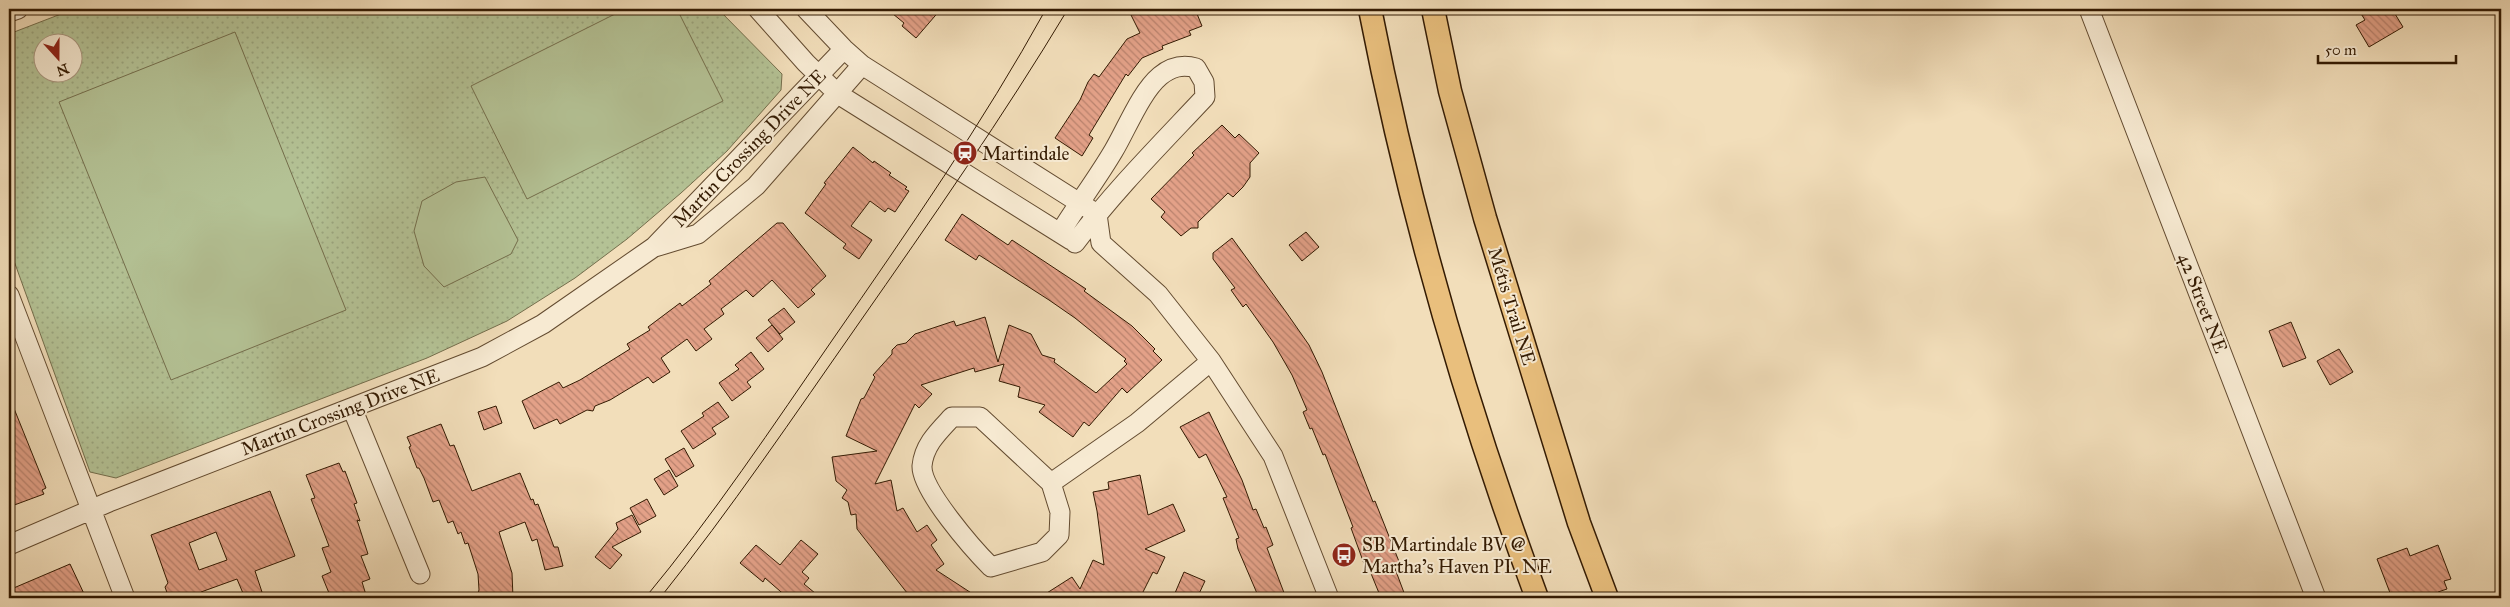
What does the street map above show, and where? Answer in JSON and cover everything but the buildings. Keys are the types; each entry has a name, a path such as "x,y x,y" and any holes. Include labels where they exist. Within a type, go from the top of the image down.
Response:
{"main road":[{"path":"1370,9 1404,161 1455,358 1537,598"},
{"name":"Métis Trail NE","path":"1433,9 1450,91 1485,218 1579,523 1607,598"}],"street":[{"path":"9,12 18,9"},
{"path":"758,9 819,77 838,94 1067,238 1101,243 1158,294 1211,361 1273,456 1329,598"},
{"path":"806,9 844,50 862,65 1097,214"},
{"name":"42 Street NE","path":"2089,9 2316,598"},
{"name":"Martin Crossing Drive NE","path":"9,545 90,510 482,357 543,324 654,247 844,50"},
{"name":"Martin Crossing Drive NE","path":"654,247 698,234 756,186 862,65"},
{"path":"1184,65 1196,68 1204,82 1205,97 1097,214 1067,238 1079,203 1113,152 1150,87 1160,76 1171,69 1184,65"},
{"path":"1097,214 1101,243"},
{"path":"9,295 125,598"},
{"path":"1051,483 1137,423 1211,361"},
{"path":"352,408 420,574"},
{"path":"952,417 980,417 1051,483 1060,512 1059,535 1042,552 992,567 969,545 935,498 922,468 926,448 952,417"}],"green space":[{"path":"74,9 718,9 782,74 781,90 727,151 681,193 627,239 575,278 507,321 427,358 116,478 90,472 9,247 9,34"},
{"path":"625,9 677,9 723,101 527,199 471,86"},
{"path":"235,32 346,310 171,380 59,102"},
{"path":"485,177 518,240 511,254 444,287 424,266 414,231 422,201 456,182"}],"tram line":[{"path":"645,598 695,535 742,470 889,258 971,135 1046,9"},
{"path":"660,598 762,462 913,246 992,129 1068,9"}],"place":[{"name":"Martindale","path":"965,153"},
{"name":"SB Martindale BV @ Martha's Haven PL NE","path":"1344,555"}]}
